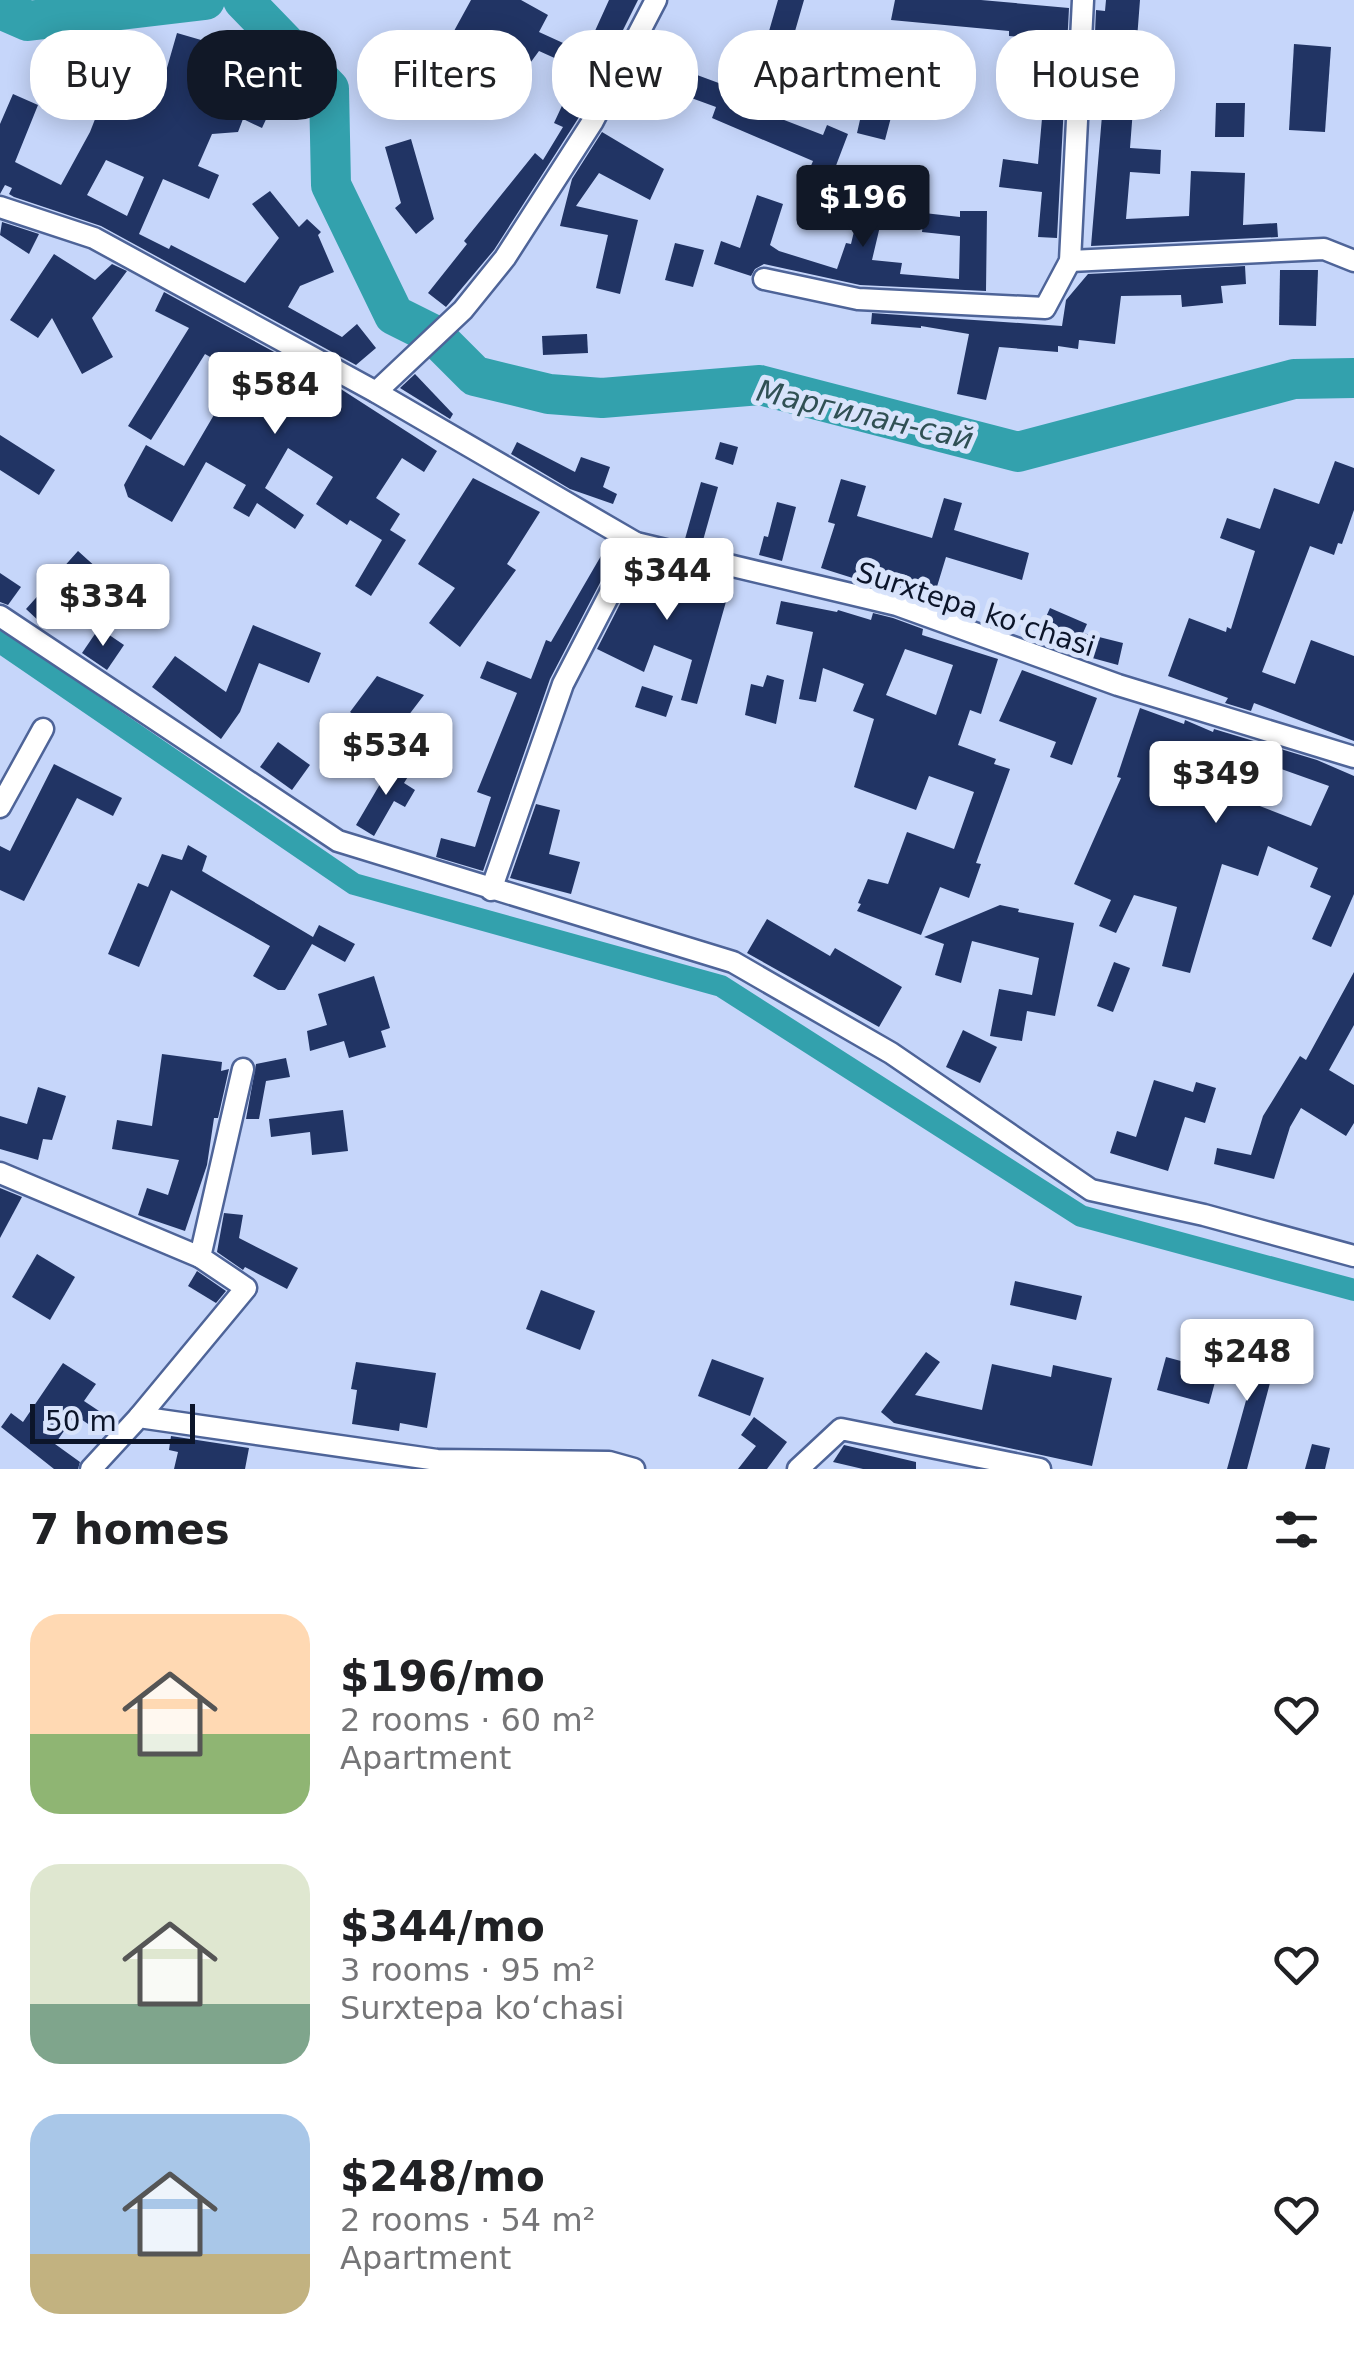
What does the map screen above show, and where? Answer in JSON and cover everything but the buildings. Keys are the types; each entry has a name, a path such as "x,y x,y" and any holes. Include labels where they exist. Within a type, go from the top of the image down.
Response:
{"street":[{"path":"376,392 474,297 536,213 592,121 656,0"},
{"path":"764,278 858,299 1045,308 1070,261 1082,0"},
{"name":"Surxtepa koʻchasi","path":"0,208 94,238 376,392 636,543 898,606 1118,685 1354,758"},
{"path":"1070,261 1324,249 1354,260"},
{"path":"491,890 564,684 636,543"},
{"path":"0,616 338,841 733,962 891,1053 1090,1190 1204,1215 1354,1256"},
{"path":"0,807 43,729"},
{"path":"200,1257 243,1069"},
{"path":"0,1173 200,1257 246,1288 91,1469"},
{"path":"139,1417 437,1460 610,1462 634,1469"},
{"path":"798,1469 841,1429 1040,1469"}],"waterway":[{"name":"Маргилан-сай","path":"0,9 28,21 205,0"},
{"name":"Маргилан-сай","path":"243,0 329,89 331,185 394,315 434,335 475,376 549,394 602,398 760,385 1018,452 1294,379 1354,378"},
{"path":"0,642 354,884 721,986 1081,1216 1354,1290"}]}
